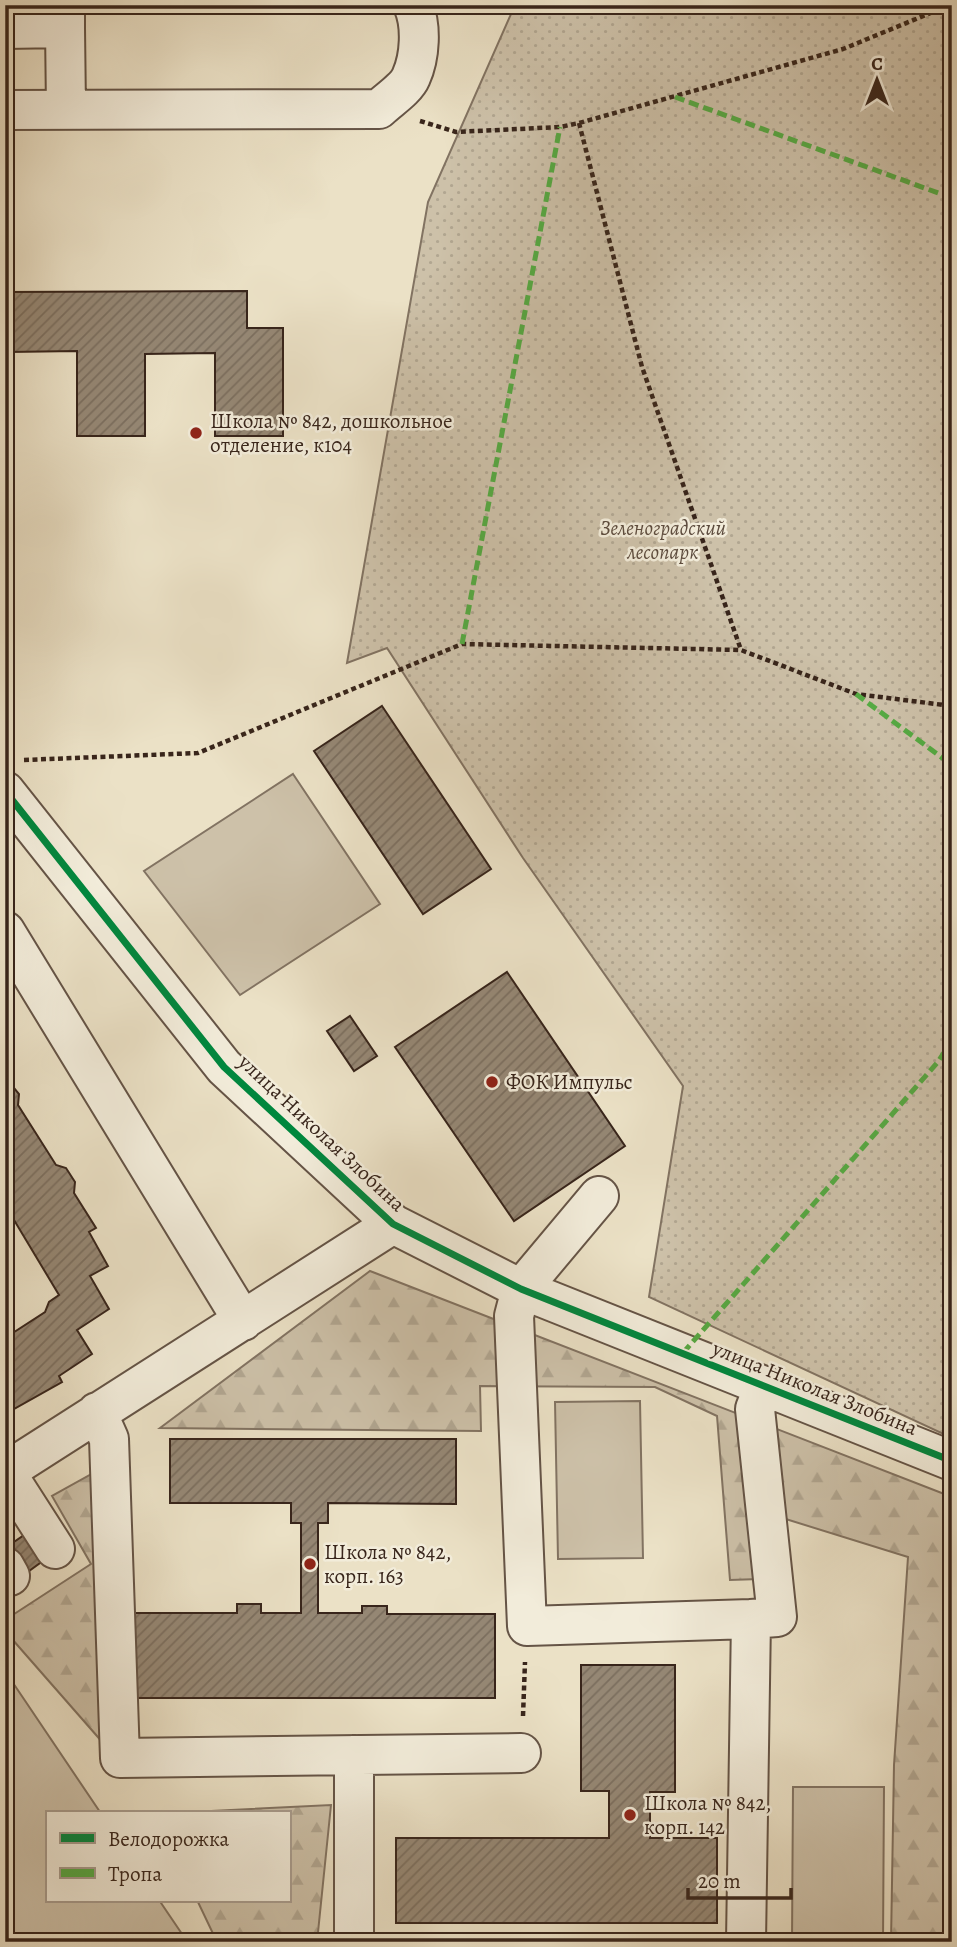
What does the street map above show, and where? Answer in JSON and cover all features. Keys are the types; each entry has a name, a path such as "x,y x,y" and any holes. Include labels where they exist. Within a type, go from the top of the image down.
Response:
{"street":[{"path":"5,110 379,109 410,79 418,50 417,15 413,5"},
{"path":"5,29 65,17 66,110"},
{"name":"улица Николая Злобина","path":"12,776 224,1067 393,1224 521,1289 952,1461"},
{"path":"7,938 243,1321"},
{"path":"599,1196 521,1289 514,1316 527,1626 777,1617 755,1409 764,1386"},
{"path":"5,1472 393,1224"},
{"path":"97,1412 109,1439 120,1758 521,1753"},
{"path":"5,1486 14,1485 55,1549"},
{"path":"746,1942 751,1619"},
{"path":"354,1755 354,1942"}],"path":[{"path":"379,109 456,132 560,127 843,49 950,5"},
{"path":"579,123 642,367 741,650"},
{"path":"12,776 198,753 462,644 741,650 856,694 952,706"},
{"path":"521,1753 527,1626"}],"green space":[{"name":"Зеленоградский лесопарк","path":"515,5 952,5 952,1438 649,1297 683,1086 523,858 387,648 347,663 428,202"},
{"path":"293,774 380,904 240,995 144,871"},
{"path":"370,1271 952,1497 952,1942 891,1942 894,1765 908,1557 747,1507 759,1579 730,1580 717,1416 655,1387 480,1386 481,1431 160,1428"},
{"path":"640,1401 643,1558 558,1559 555,1402"},
{"path":"106,1466 104,1744 5,1631 5,1620 91,1564 52,1496"},
{"path":"5,1671 99,1811 46,1811 46,1902 160,1902 182,1934 171,1942 5,1942"},
{"path":"793,1787 884,1787 883,1942 792,1942"},
{"path":"331,1805 317,1942 217,1942 198,1902 290,1902 290,1811 211,1811"}],"building":[{"path":"247,291 247,328 283,328 283,436 215,436 215,353 145,354 145,436 77,436 77,351 9,352 9,434 5,434 5,292"},
{"path":"382,706 491,869 423,914 314,751"},
{"path":"507,972 625,1146 514,1221 395,1047"},
{"path":"350,1016 377,1056 354,1071 327,1031"},
{"path":"5,1077 19,1094 18,1105 56,1165 66,1168 75,1182 74,1193 96,1228 89,1232 108,1266 90,1276 109,1309 77,1330 92,1354 59,1376 62,1382 5,1414 5,1338 45,1312 49,1302 59,1295 5,1205"},
{"name":"Школа № 842, корп. 163","path":"170,1439 456,1439 456,1504 328,1503 328,1523 318,1523 318,1613 362,1613 362,1606 387,1606 387,1614 495,1614 495,1698 135,1698 135,1613 237,1613 237,1604 261,1604 261,1613 301,1613 301,1523 291,1523 291,1503 170,1503"},
{"path":"33,1529 51,1555 29,1571 11,1544"},
{"name":"Школа № 842, корп. 142","path":"581,1665 675,1665 675,1792 650,1792 650,1838 717,1838 717,1923 396,1923 396,1838 609,1838 609,1791 581,1791"}],"marked path":[{"path":"675,97 952,198"},
{"path":"462,644 560,127"},
{"path":"856,694 952,765"},
{"path":"683,1353 937,1063 952,1041"}],"cycle path":[{"path":"5,791 224,1067 393,1224 521,1289 952,1461"}],"place":[{"name":"Школа № 842, дошкольное отделение, к104","path":"196,433"},
{"name":"ФОК Импульс","path":"492,1082"},
{"name":"Школа № 842, корп. 163","path":"310,1564"},
{"name":"Школа № 842, корп. 142","path":"630,1815"}]}
